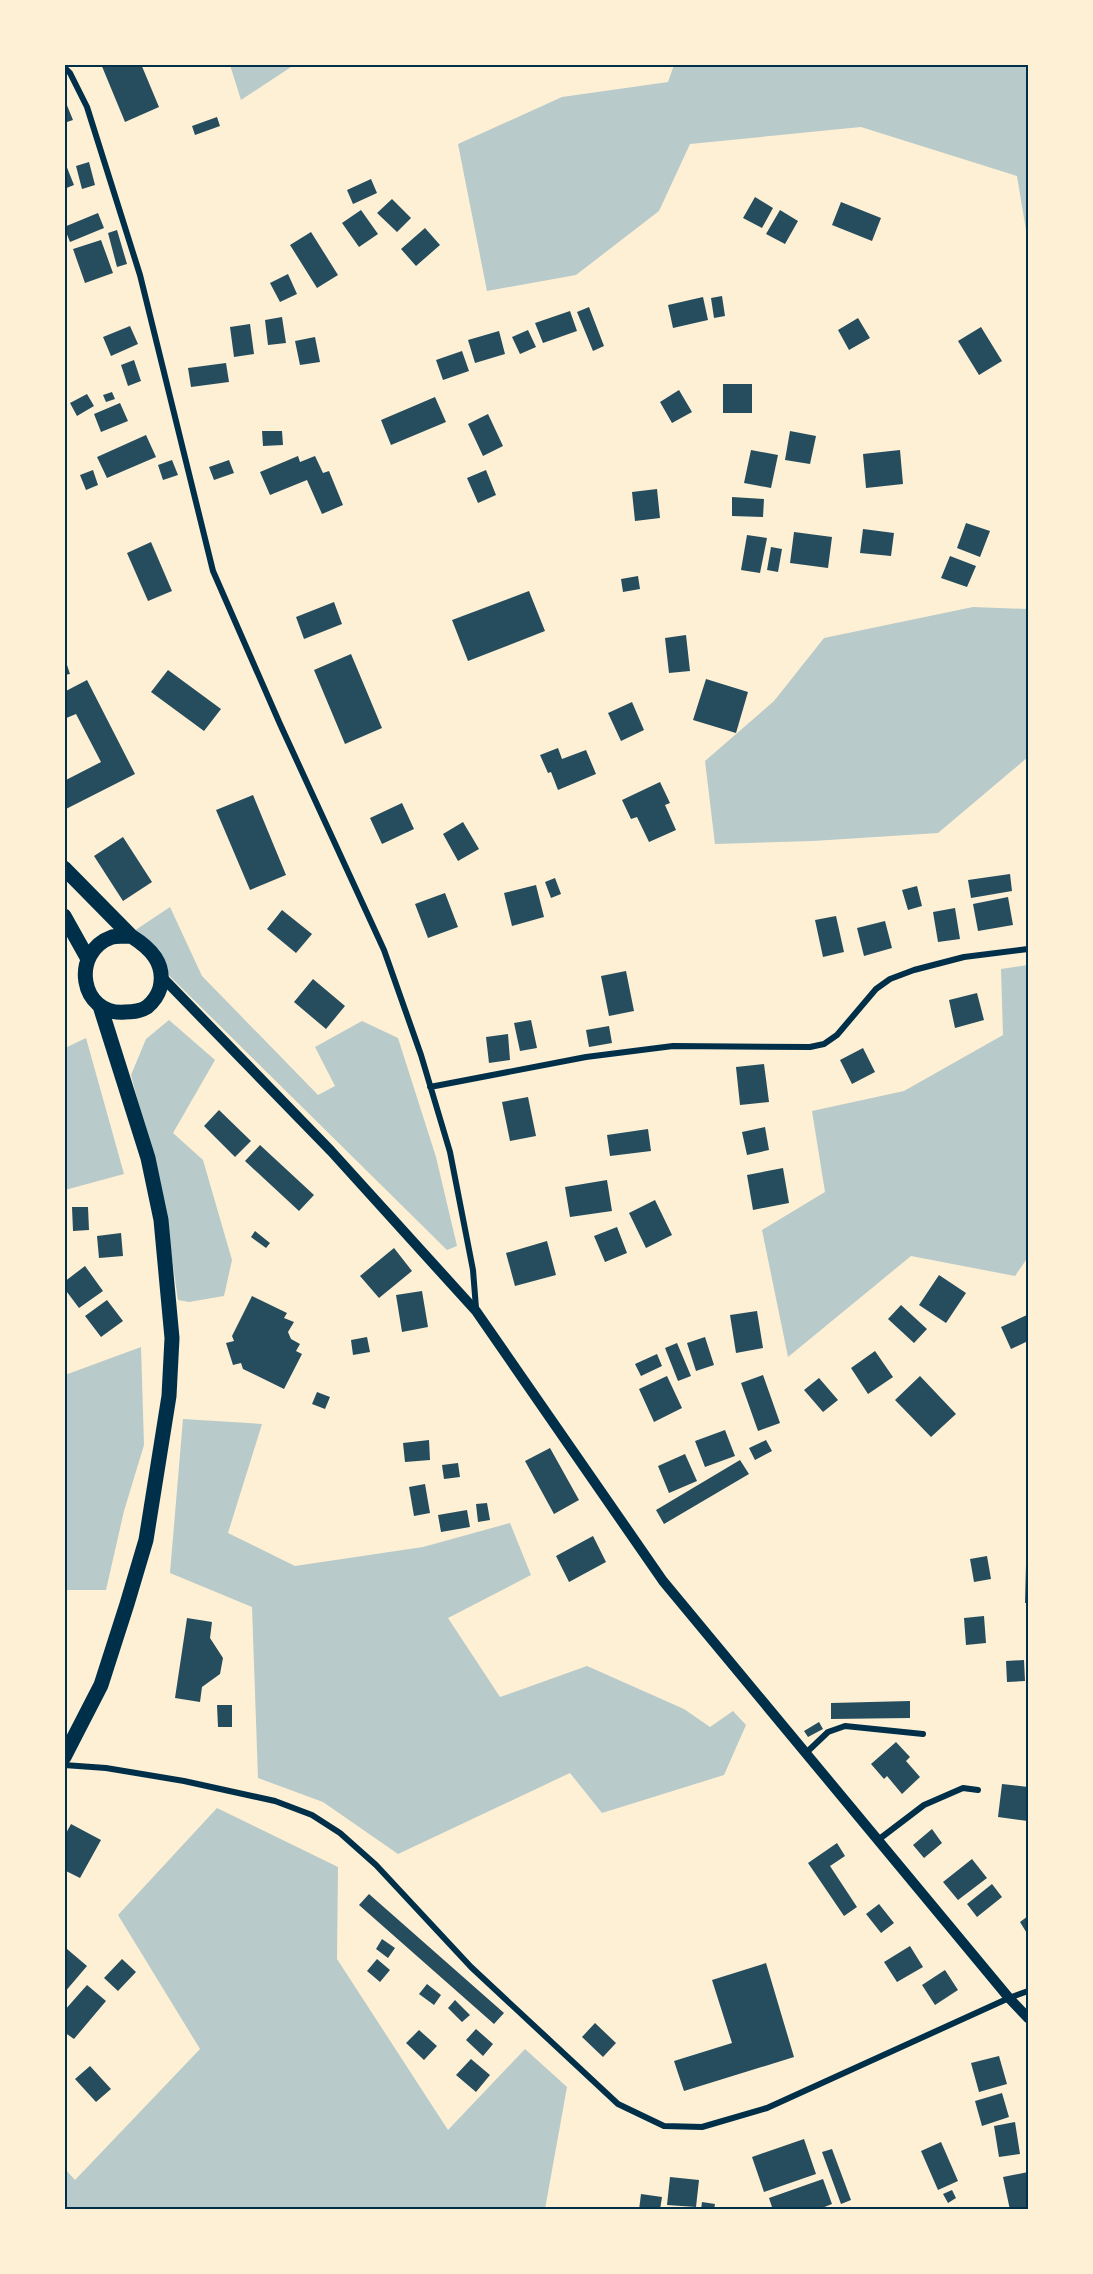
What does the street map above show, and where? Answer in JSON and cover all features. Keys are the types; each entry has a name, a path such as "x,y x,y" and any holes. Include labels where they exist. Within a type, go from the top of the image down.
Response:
{"main road":[{"path":"64,868 131,936 146,945 158,960 162,977 158,995 147,1007 134,1012 117,1013 100,1006"},
{"path":"64,916 88,959"},
{"path":"64,1757 101,1685 146,1540 170,1396 172,1338 161,1220 148,1158 100,1006 89,993 84,976 88,959 98,945 114,937 131,936"}],"street":[{"path":"64,67 70,73 87,107 140,275 213,571 280,724 384,950 430,1087 450,1152 467,1233 476,1311"},
{"path":"430,1087 586,1057 673,1046 810,1047 824,1044 837,1035 876,989 890,979 964,957 1029,949"},
{"path":"162,977 331,1151 476,1311 663,1581 1009,1998 1029,2018"},
{"path":"807,1752 828,1732 845,1726 923,1734"},
{"path":"64,1765 106,1768 184,1781 275,1802 312,1815 340,1833 376,1865 471,1967 618,2104 664,2126 702,2127 767,2109 1009,1998 1029,1991"},
{"path":"878,1840 924,1805 963,1788 978,1790"}],"shaded area":[{"path":"230,64 294,65 241,100"},
{"path":"674,65 1028,65 1028,242 1017,176 861,127 690,144 659,211 576,275 487,291 458,144 562,97 668,82"},
{"path":"973,607 1028,609 1028,757 938,833 813,841 715,844 705,761 774,701 824,638"},
{"path":"170,907 202,976 318,1095 335,1086 315,1047 362,1021 398,1038 436,1157 457,1246 447,1250 128,935"},
{"path":"1028,965 1028,1257 1015,1276 911,1256 788,1357 762,1230 825,1192 812,1111 904,1091 1003,1035 1001,969"},
{"path":"169,1020 215,1060 173,1133 203,1160 232,1260 224,1296 189,1302 178,1300 164,1203 131,1075 146,1039"},
{"path":"86,1038 124,1174 65,1190 65,1048"},
{"path":"141,1347 144,1445 124,1511 106,1590 66,1590 65,1595 65,1375"},
{"path":"183,1419 262,1424 228,1533 295,1566 423,1547 510,1523 531,1575 448,1618 500,1697 587,1666 684,1709 710,1727 733,1711 746,1725 724,1775 602,1813 570,1773 398,1854 323,1802 258,1778 252,1607 170,1573"},
{"path":"217,1808 338,1867 337,1959 448,2130 525,2049 567,2087 545,2209 65,2209 65,2169 75,2180 200,2049 118,1915"}],"building":[{"path":"101,64 141,64 159,107 125,122"},
{"path":"64,98 73,120 64,123"},
{"path":"217,117 220,126 195,135 192,126"},
{"path":"64,160 74,185 64,189"},
{"path":"89,162 95,185 82,189 76,166"},
{"path":"371,179 377,193 353,204 347,190"},
{"path":"755,197 773,208 762,228 743,218"},
{"path":"392,199 411,218 397,232 377,213"},
{"path":"841,202 881,218 872,241 832,225"},
{"path":"361,210 378,234 359,247 342,223"},
{"path":"780,210 798,221 785,244 766,234"},
{"path":"98,213 104,228 70,242 64,227"},
{"path":"425,228 440,245 416,266 401,249"},
{"path":"117,230 127,264 117,267 108,233"},
{"path":"311,232 338,275 317,288 290,245"},
{"path":"101,240 113,273 85,283 73,249"},
{"path":"288,274 297,294 280,302 270,283"},
{"path":"722,296 725,316 714,318 711,298"},
{"path":"703,297 708,320 673,328 668,305"},
{"path":"589,307 604,346 593,351 577,312"},
{"path":"570,311 577,331 543,343 535,323"},
{"path":"282,317 286,343 268,345 265,320"},
{"path":"858,318 870,338 849,350 838,330"},
{"path":"250,324 254,354 234,357 230,327"},
{"path":"130,326 138,344 111,356 103,337"},
{"path":"981,327 1002,361 979,375 958,341"},
{"path":"528,330 536,347 520,354 512,337"},
{"path":"499,331 505,354 475,363 468,340"},
{"path":"315,337 320,362 300,365 295,341"},
{"path":"462,351 469,371 443,380 436,360"},
{"path":"134,360 141,381 128,386 121,365"},
{"path":"226,363 229,382 191,387 188,368"},
{"path":"723,384 752,384 752,413 723,413"},
{"path":"679,390 692,412 672,423 660,402"},
{"path":"112,392 115,399 106,402 103,395"},
{"path":"87,394 94,406 77,416 70,403"},
{"path":"435,397 446,422 391,445 381,420"},
{"path":"120,403 128,421 101,432 94,414"},
{"path":"488,414 503,446 483,456 468,424"},
{"path":"262,431 282,431 283,445 263,446"},
{"path":"790,431 816,436 810,464 785,460"},
{"path":"146,435 156,457 107,478 97,457"},
{"path":"751,450 778,455 771,488 744,483"},
{"path":"900,450 903,484 866,488 863,454"},
{"path":"298,456 300,462 315,456 323,473 329,471 343,505 322,514 307,480 270,495 260,472"},
{"path":"172,460 178,475 163,480 158,465"},
{"path":"229,460 234,473 214,480 209,467"},
{"path":"93,470 98,485 86,490 80,475"},
{"path":"486,470 496,495 478,503 467,478"},
{"path":"657,489 660,518 635,521 632,492"},
{"path":"732,497 764,499 763,517 732,516"},
{"path":"966,523 990,531 980,557 957,548"},
{"path":"863,529 894,533 891,556 860,553"},
{"path":"794,532 832,537 828,568 790,563"},
{"path":"747,535 767,538 760,573 741,570"},
{"path":"151,542 172,591 148,601 127,553"},
{"path":"771,547 782,549 778,572 767,570"},
{"path":"950,556 976,566 967,587 941,578"},
{"path":"638,576 640,589 623,592 621,579"},
{"path":"529,591 545,631 468,661 452,620"},
{"path":"334,602 342,624 304,639 296,617"},
{"path":"686,635 690,671 669,673 665,638"},
{"path":"351,654 382,728 345,744 314,670"},
{"path":"64,656 70,674 64,675"},
{"path":"168,670 221,709 204,731 151,692"},
{"path":"706,679 748,692 736,733 693,720"},
{"path":"87,680 135,774 64,810 64,781 101,762 76,714 64,719 64,692"},
{"path":"632,702 644,730 621,741 608,713"},
{"path":"558,748 562,759 586,750 596,774 558,790 551,772 548,773 540,755"},
{"path":"660,782 670,803 665,805 676,830 649,842 637,817 631,819 622,800"},
{"path":"253,795 286,875 250,890 216,810"},
{"path":"402,803 414,829 382,844 370,818"},
{"path":"463,822 479,849 458,861 443,834"},
{"path":"123,837 152,882 123,901 94,856"},
{"path":"1010,874 1012,891 971,898 968,880"},
{"path":"555,878 561,894 551,898 545,882"},
{"path":"536,885 544,917 512,926 504,893"},
{"path":"917,886 922,906 908,910 902,890"},
{"path":"445,893 458,927 428,938 415,904"},
{"path":"1008,897 1013,925 978,931 973,904"},
{"path":"955,908 960,939 938,942 933,912"},
{"path":"282,910 312,934 296,953 267,929"},
{"path":"836,916 844,952 823,957 815,920"},
{"path":"885,921 892,948 864,956 857,928"},
{"path":"626,971 634,1011 609,1016 601,976"},
{"path":"313,979 345,1006 326,1029 294,1002"},
{"path":"977,993 984,1020 955,1028 949,1000"},
{"path":"531,1020 537,1048 520,1051 514,1023"},
{"path":"609,1026 612,1043 589,1047 586,1030"},
{"path":"508,1034 510,1060 489,1063 486,1037"},
{"path":"863,1048 875,1072 852,1084 840,1060"},
{"path":"764,1064 769,1102 740,1105 736,1067"},
{"path":"528,1097 536,1136 510,1141 502,1102"},
{"path":"219,1110 251,1141 235,1157 204,1126"},
{"path":"765,1127 769,1150 747,1155 742,1132"},
{"path":"648,1129 651,1151 610,1156 607,1135"},
{"path":"260,1145 314,1195 299,1211 245,1161"},
{"path":"783,1168 789,1203 753,1210 747,1175"},
{"path":"607,1180 612,1211 570,1217 565,1187"},
{"path":"655,1200 672,1235 646,1248 629,1213"},
{"path":"72,1207 88,1207 89,1230 73,1231"},
{"path":"617,1227 627,1253 605,1262 594,1236"},
{"path":"255,1231 270,1243 266,1248 251,1237"},
{"path":"121,1233 123,1256 99,1258 97,1236"},
{"path":"547,1241 556,1275 515,1286 506,1253"},
{"path":"394,1248 412,1271 379,1298 360,1276"},
{"path":"85,1266 103,1291 79,1308 64,1288 64,1282"},
{"path":"939,1275 966,1293 946,1323 919,1305"},
{"path":"422,1291 428,1327 402,1332 396,1295"},
{"path":"252,1296 287,1313 284,1318 294,1322 288,1332 291,1339 300,1344 296,1351 302,1354 284,1389 243,1369 241,1363 233,1365 226,1343 234,1341 232,1336"},
{"path":"107,1300 123,1321 101,1337 85,1316"},
{"path":"901,1305 927,1329 914,1343 888,1319"},
{"path":"757,1311 763,1348 736,1353 730,1315"},
{"path":"1027,1315 1028,1341 1011,1349 1001,1327"},
{"path":"367,1337 370,1352 353,1355 351,1340"},
{"path":"705,1337 714,1365 696,1371 687,1343"},
{"path":"677,1343 691,1376 678,1381 665,1348"},
{"path":"875,1351 893,1377 868,1394 851,1368"},
{"path":"657,1354 662,1366 641,1376 635,1364"},
{"path":"763,1375 780,1423 758,1431 741,1383"},
{"path":"667,1376 682,1408 654,1422 639,1389"},
{"path":"920,1376 956,1414 931,1437 895,1400"},
{"path":"819,1378 838,1400 823,1412 804,1390"},
{"path":"317,1392 330,1397 325,1409 312,1404"},
{"path":"725,1430 735,1456 705,1467 695,1441"},
{"path":"429,1440 430,1460 405,1462 403,1443"},
{"path":"766,1440 772,1451 755,1460 749,1448"},
{"path":"550,1448 579,1500 554,1514 525,1461"},
{"path":"685,1454 697,1481 669,1493 658,1466"},
{"path":"740,1460 749,1474 664,1524 656,1510"},
{"path":"458,1463 460,1477 444,1479 442,1465"},
{"path":"425,1484 430,1513 414,1516 409,1487"},
{"path":"487,1503 490,1520 478,1522 476,1504"},
{"path":"467,1510 470,1527 441,1532 438,1515"},
{"path":"593,1536 606,1562 569,1582 556,1556"},
{"path":"987,1556 991,1579 974,1582 970,1559"},
{"path":"1026,1565 1028,1565 1028,1603 1025,1603"},
{"path":"984,1616 986,1643 966,1645 964,1618"},
{"path":"187,1618 212,1622 210,1638 223,1658 220,1674 202,1687 200,1702 175,1698"},
{"path":"1024,1660 1025,1681 1007,1682 1006,1661"},
{"path":"910,1701 910,1718 831,1719 831,1703"},
{"path":"217,1705 232,1705 232,1727 218,1727"},
{"path":"819,1722 823,1729 808,1737 804,1731"},
{"path":"896,1742 910,1757 906,1761 920,1777 902,1794 887,1776 884,1779 871,1764"},
{"path":"1002,1784 1028,1787 1028,1821 998,1817"},
{"path":"71,1824 101,1840 80,1878 64,1870 64,1837"},
{"path":"932,1829 942,1843 924,1858 913,1845"},
{"path":"837,1843 845,1856 830,1866 857,1907 844,1916 808,1863"},
{"path":"972,1859 987,1878 958,1900 943,1882"},
{"path":"992,1884 1002,1897 977,1917 967,1904"},
{"path":"369,1894 504,2013 494,2024 359,1905"},
{"path":"879,1904 894,1923 881,1933 866,1914"},
{"path":"1028,1916 1028,1935 1020,1922"},
{"path":"382,1939 395,1948 388,1958 376,1949"},
{"path":"910,1946 923,1967 897,1982 884,1962"},
{"path":"67,1949 87,1966 64,1993 64,1952"},
{"path":"122,1959 136,1972 118,1991 104,1978"},
{"path":"377,1959 390,1970 380,1982 367,1971"},
{"path":"766,1963 794,2057 684,2091 674,2061 732,2043 712,1980"},
{"path":"945,1970 958,1990 935,2005 922,1985"},
{"path":"427,1984 441,1995 434,2005 419,1994"},
{"path":"87,1985 106,2001 74,2039 64,2032 64,2011"},
{"path":"455,2000 470,2015 462,2022 448,2008"},
{"path":"595,2023 616,2043 603,2057 582,2037"},
{"path":"476,2029 493,2044 483,2056 466,2040"},
{"path":"419,2030 437,2046 424,2060 406,2043"},
{"path":"999,2056 1007,2084 979,2092 971,2063"},
{"path":"471,2059 490,2075 476,2092 456,2075"},
{"path":"90,2066 111,2089 96,2102 75,2079"},
{"path":"1002,2093 1009,2117 982,2126 975,2101"},
{"path":"1015,2122 1020,2154 999,2157 994,2126"},
{"path":"804,2139 816,2174 764,2192 752,2157"},
{"path":"941,2142 958,2181 938,2190 921,2151"},
{"path":"832,2149 851,2200 841,2204 822,2152"},
{"path":"1028,2172 1028,2210 1010,2210 1003,2177"},
{"path":"670,2177 699,2180 696,2207 667,2205"},
{"path":"823,2179 832,2204 817,2210 773,2210 769,2198"},
{"path":"952,2190 956,2198 948,2203 943,2194"},
{"path":"641,2194 662,2197 660,2210 639,2210"},
{"path":"702,2202 715,2204 714,2210 701,2210"}]}
